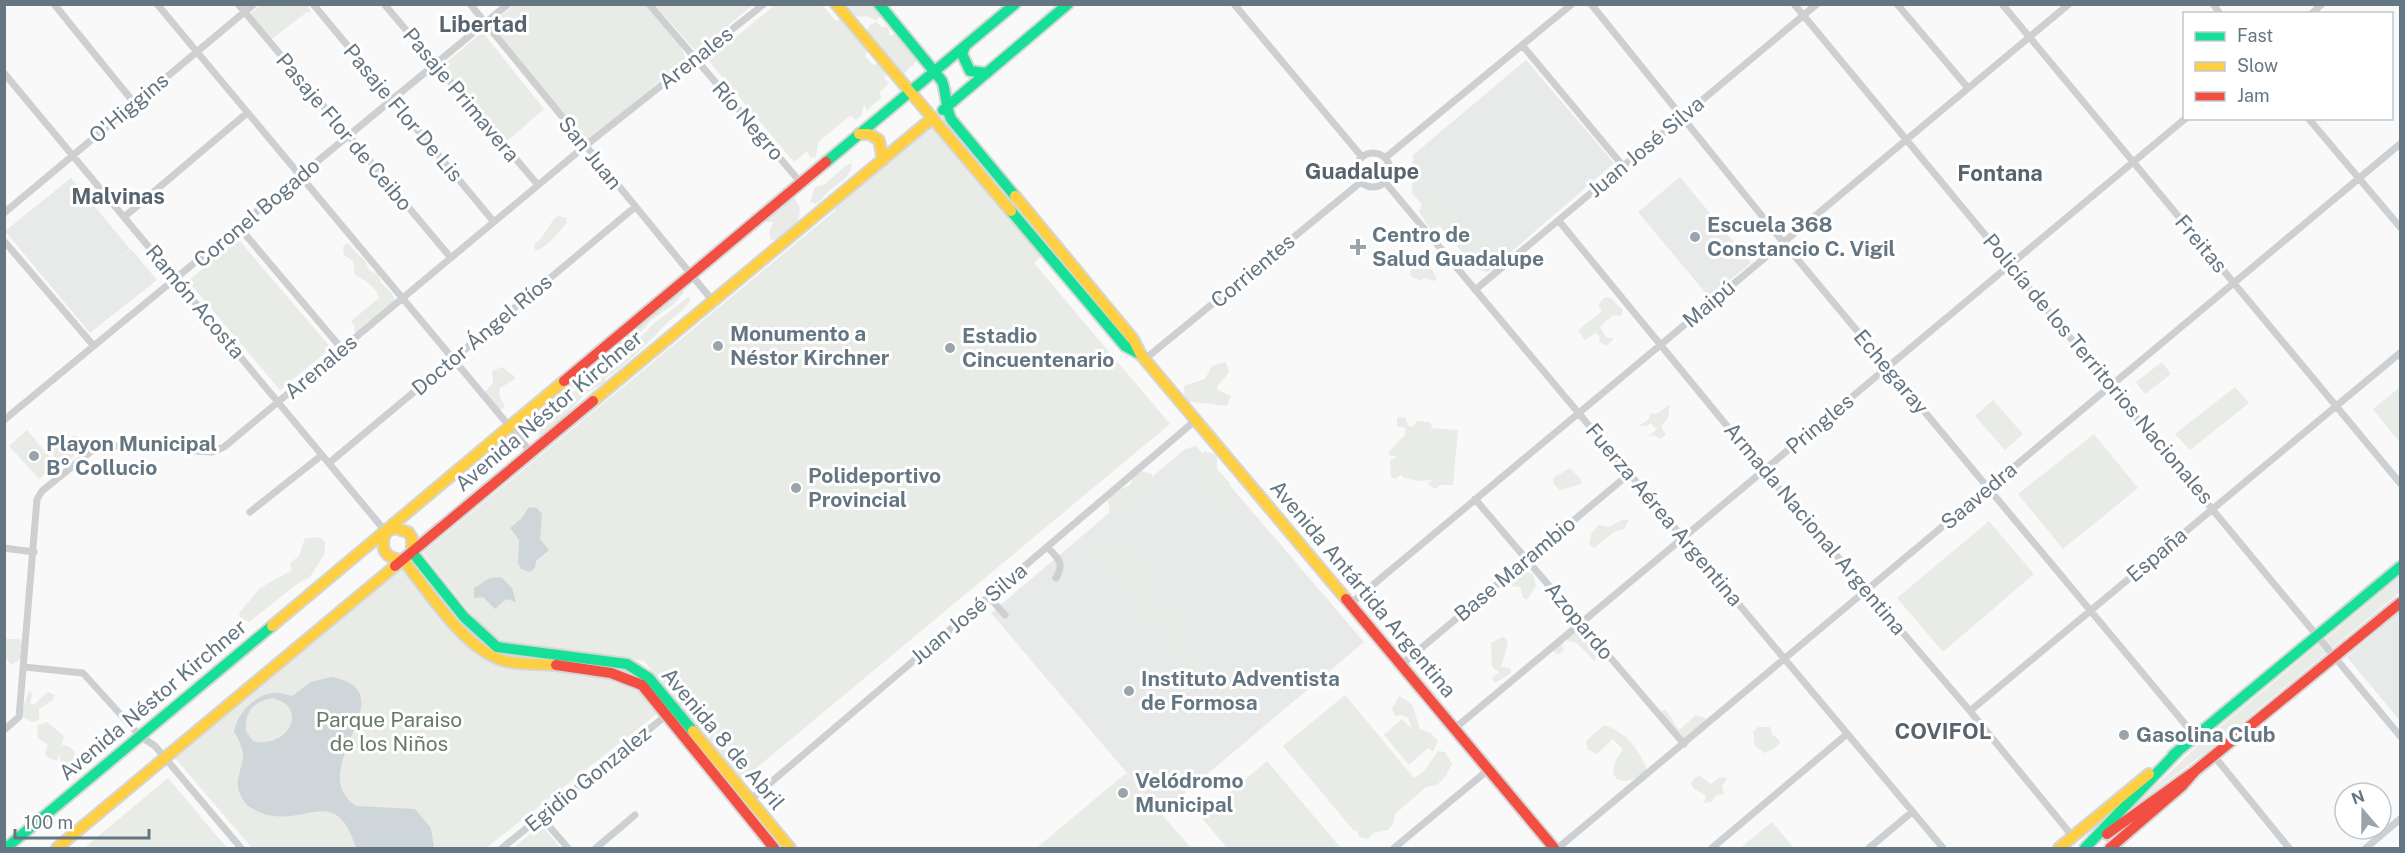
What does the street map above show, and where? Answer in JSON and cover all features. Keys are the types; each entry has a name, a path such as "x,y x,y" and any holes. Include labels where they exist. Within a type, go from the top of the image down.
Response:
{"main road":[{"name":"Avenida Antártida Argentina","path":"836,4 910,91 929,121 1125,346 1143,357"},
{"path":"879,4 942,81 947,95 946,108"},
{"name":"Avenida Néstor Kirchner","path":"6,849 1015,4"},
{"name":"Avenida Néstor Kirchner","path":"57,849 530,451 946,108 1068,4"},
{"path":"965,46 962,54 970,71 979,74 987,73"},
{"name":"Avenida Antártida Argentina","path":"946,108 951,119 986,164 1133,339 1143,357 1556,849"},
{"path":"859,134 869,134 879,140 883,160"},
{"path":"403,560 389,558 383,554 381,546 386,532 394,528 408,532 414,545 412,552"},
{"name":"Avenida 8 de Abril","path":"412,552 489,642 508,650 627,664 649,678 671,712 782,847"},
{"name":"Avenida 8 de Abril","path":"403,560 465,634 489,657 505,662 605,671 629,677 642,685 671,712"},
{"path":"2059,849 2400,567"},
{"path":"2086,849 2195,771 2400,603"},
{"path":"2086,849 2179,750"},
{"path":"2110,849 2182,786 2195,771"}],"street":[{"path":"54,4 135,104"},
{"path":"157,4 530,451"},
{"name":"Pasaje Flor de Ceibo","path":"237,4 451,258"},
{"name":"O'Higgins","path":"4,213 254,4"},
{"name":"Pasaje Flor De Lis","path":"313,4 494,222"},
{"name":"Pasaje Primavera","path":"384,4 538,185"},
{"name":"San Juan","path":"470,4 712,300"},
{"name":"Coronel Bogado","path":"4,420 508,4"},
{"name":"Río Negro","path":"649,4 801,183"},
{"name":"Arenales","path":"4,730 19,717 38,500 42,491 99,445 218,451 585,146 764,4"},
{"path":"1234,4 1362,157"},
{"path":"1385,158 1572,4"},
{"name":"Echegaray","path":"1591,4 1783,242 2195,736"},
{"name":"Policía de los Territorios Nacionales","path":"1794,4 2214,508 2400,736"},
{"name":"Juan José Silva","path":"1475,290 1817,4"},
{"path":"1897,4 1968,88"},
{"name":"Freitas","path":"2002,4 2400,483"},
{"name":"Maipú","path":"1350,604 2069,4"},
{"path":"1522,45 1623,166"},
{"name":"Ramón Acosta","path":"4,73 386,532"},
{"path":"124,216 247,113"},
{"name":"Pringles","path":"1455,729 2184,120"},
{"path":"2310,120 2400,227"},
{"name":"Saavedra","path":"1556,849 2400,144"},
{"path":"1370,153 1385,158 1390,170 1385,182 1373,187 1361,182 1356,169 1362,157 1370,153"},
{"name":"Corrientes","path":"1143,357 1361,182"},
{"name":"Fuerza Aérea Argentina","path":"1385,182 1942,849"},
{"name":"Doctor Ángel Ríos","path":"329,463 635,207"},
{"name":"Armada Nacional Argentina","path":"1558,221 1764,471 1970,711 2073,837"},
{"path":"239,227 342,349"},
{"path":"4,241 93,345"},
{"name":"España","path":"1970,711 2400,354"},
{"name":"Juan José Silva","path":"745,804 1197,419"},
{"path":"250,512 322,455"},
{"name":"Base Marambio","path":"1401,665 1629,474"},
{"name":"Azopardo","path":"1475,499 1684,744"},
{"path":"1047,547 1061,562 1062,569 1056,578"},
{"path":"4,548 34,552"},
{"path":"989,597 1005,615"},
{"path":"24,667 83,673 140,736 155,746 241,849"},
{"name":"Egidio Gonzalez","path":"502,849 671,712"},
{"path":"1712,849 1847,734"},
{"path":"2214,756 2289,849"},
{"path":"1394,849 1488,770"},
{"path":"1869,849 1912,812"},
{"path":"596,849 635,815"},
{"path":"541,817 568,849"},
{"path":"2366,849 2400,819"}],"shaded area":[{"path":"1526,60 1614,163 1488,272 1476,269 1412,193 1413,155"},
{"name":"Escuela 368 Constancio C. Vigil","path":"1680,177 1751,263 1709,297 1638,212"},
{"path":"71,178 130,249 101,274 131,249 157,280 90,333 5,231"},
{"path":"1196,446 1364,642 1161,813 991,613 1185,449"},
{"path":"529,507 537,508 542,514 540,539 549,550 536,561 535,568 530,572 521,569 518,563 519,540 510,528 522,518"},
{"path":"501,577 512,588 516,602 506,599 495,609 483,597 474,598 474,588 490,578"},
{"path":"2400,612 2400,721 2347,657"},
{"path":"331,677 353,685 361,698 360,714 340,772 342,790 356,806 415,809 431,828 434,848 356,848 348,828 338,816 328,812 316,812 275,816 257,811 245,803 238,789 243,754 234,732 239,719 248,706 259,697 275,693 292,696 311,682","holes":["272,698 284,703 290,710 292,718 284,734 265,742 253,741 246,731 247,718 252,708"]}],"green space":[{"path":"261,5 308,5 311,13 307,12 269,41 247,16"},
{"path":"514,5 645,5 680,44 686,59 588,141 584,141 503,46 489,35 489,25"},
{"path":"655,5 753,5 695,50"},
{"path":"775,5 822,5 836,21 840,18 844,20 869,47 865,56 873,65 881,63 888,73 884,78 889,83 880,92 881,98 867,110 864,104 862,115 856,120 850,116 818,142 816,157 810,158 807,151 794,162 708,60"},
{"path":"839,5 883,5 884,13 876,21 867,16 852,15"},
{"path":"876,22 882,27 888,27 890,36 897,34 917,55 916,61 902,76 880,51 876,39 866,33 870,25"},
{"path":"480,34 484,34 544,109 505,143 441,67"},
{"name":"Polideportivo Provincial","path":"933,126 1044,254 1034,263 1170,424 742,780 644,661 501,642 477,621 423,553 836,210 834,208"},
{"path":"852,163 844,179 818,203 810,202 815,187 825,184 846,165"},
{"path":"793,196 800,208 798,224 782,238 771,240 769,233 773,222 763,222"},
{"path":"1432,197 1440,200 1452,215 1447,223 1431,230 1419,212 1423,201"},
{"path":"557,216 566,218 567,223 549,243 535,251 534,245"},
{"path":"238,239 331,348 280,390 188,281"},
{"path":"347,243 365,261 370,271 378,274 381,283 391,292 395,300 376,318 374,317 373,321 367,322 358,333 354,331 355,327 351,321 379,298 373,287 355,275 353,261 344,255 343,247"},
{"path":"1426,260 1437,278 1435,281 1424,278 1420,281 1410,276 1411,269"},
{"path":"680,289 684,292 674,304 650,321 640,334 603,361 593,375 579,380 562,403 552,407 545,405 543,402"},
{"path":"688,297 691,300 686,307 606,378 605,382 584,395 558,424 541,435 528,433 523,425 535,418 539,419 539,425 543,425 573,392 597,378 612,361 631,347 652,325"},
{"path":"1605,297 1611,298 1623,310 1621,316 1613,315 1600,327 1607,338 1614,338 1607,346 1599,341 1600,337 1596,333 1585,340 1578,330 1602,311 1598,305"},
{"path":"1226,362 1229,372 1217,387 1218,390 1231,396 1227,406 1185,401 1184,386 1205,379 1212,366"},
{"path":"2162,362 2171,374 2145,394 2136,382"},
{"path":"502,367 515,379 500,388 499,395 505,406 500,411 484,393 493,383 492,371"},
{"path":"2235,387 2249,403 2190,450 2175,434"},
{"path":"2400,387 2400,443 2373,409"},
{"path":"1993,400 2023,434 2005,450 1975,416"},
{"path":"1670,404 1668,418 1661,426 1666,435 1660,439 1654,435 1648,437 1657,429 1650,423 1647,426 1639,426 1649,419 1650,414 1658,413"},
{"path":"1397,418 1406,418 1408,426 1413,427 1417,421 1429,422 1432,425 1431,428 1458,430 1453,485 1441,485 1435,489 1427,484 1433,480 1417,481 1402,477 1401,474 1396,479 1391,477 1390,461 1397,457 1389,455 1389,451 1405,435 1406,428 1397,426"},
{"name":"Playon Municipal B° Collucio","path":"27,430 56,464 39,479 9,446"},
{"path":"2094,434 2138,488 2063,549 2018,494"},
{"path":"74,435 83,439 91,438 93,443 77,446 73,458 64,461 54,457 52,450"},
{"path":"1205,451 1217,455 1217,469 1230,483 1228,505 1223,512 1212,502 1205,502 1200,494 1199,481 1203,469 1198,463 1199,456"},
{"path":"1570,468 1580,478 1582,484 1560,490 1554,484 1553,478"},
{"path":"1142,471 1152,474 1151,479 1134,508 1110,514 1108,500 1119,489 1129,486 1134,476"},
{"path":"1622,520 1629,520 1624,529 1614,532 1594,548 1589,544 1591,534 1599,525 1609,527"},
{"path":"1989,521 2034,574 1943,652 1897,598"},
{"path":"320,537 325,542 325,553 310,577 297,584 249,622 240,617 239,613 260,588 292,570 290,563 299,556 305,538"},
{"path":"1101,540 1118,550 1143,552 1149,569 1146,590 1152,597 1152,606 1163,615 1184,616 1186,623 1181,634 1190,643 1188,654 1203,662 1211,674 1220,677 1247,700 1249,704 1239,715 1233,715 1221,708 1215,693 1196,681 1180,661 1172,637 1146,621 1129,593 1118,587 1114,572 1097,562 1090,551 1094,544"},
{"name":"Parque Paraiso de los Niños","path":"403,568 476,654 494,664 514,669 598,675 618,680 640,691 658,713 486,848 252,848 175,758 360,601"},
{"path":"1526,571 1533,575 1536,586 1527,600 1523,598 1520,587 1512,586 1510,583 1513,575"},
{"path":"2400,577 2400,592 2210,749 2134,806 2204,740"},
{"path":"1593,627 1597,639 1588,640 1595,650 1595,662 1577,643 1565,640 1562,645 1564,650 1558,655 1552,650 1576,630 1581,636 1584,629"},
{"path":"1502,637 1506,638 1508,643 1501,667 1510,668 1511,673 1495,683 1492,678 1499,672 1492,667 1491,643"},
{"path":"5,639 19,639 22,643 22,658 11,665 5,656"},
{"path":"29,691 32,694 30,705 35,704 47,692 55,695 53,700 39,709 39,720 32,722 20,716"},
{"path":"1345,695 1414,778 1423,772 1438,751 1445,752 1452,764 1445,777 1437,785 1426,787 1395,814 1393,824 1388,830 1373,833 1368,839 1359,837 1357,830 1354,831 1283,746"},
{"path":"1399,696 1412,704 1420,729 1430,733 1438,741 1433,751 1428,748 1409,765 1384,735 1402,719 1412,729 1408,718 1402,715 1395,716 1392,709"},
{"path":"1665,709 1679,730 1696,715 1707,719 1684,740 1660,721 1659,713"},
{"path":"47,722 64,736 57,761 47,757 45,752 48,745 38,738 37,725"},
{"path":"1604,725 1619,732 1631,742 1647,770 1629,781 1622,781 1614,774 1614,767 1623,750 1613,739 1597,754 1587,749 1586,741"},
{"path":"1758,727 1770,727 1772,734 1780,743 1774,749 1764,753 1755,746 1753,732"},
{"path":"63,745 75,752 72,762 82,759 85,761 81,769 75,773 72,772 71,763 65,766 61,764 59,751"},
{"path":"1267,761 1341,848 1227,848 1201,817"},
{"name":"Velódromo Municipal","path":"1126,773 1191,848 1036,848 1046,840"},
{"path":"1700,776 1711,784 1725,777 1727,780 1722,785 1724,794 1717,795 1711,802 1704,803 1706,796 1693,788 1691,783 1694,778"},
{"path":"168,778 227,848 84,848"},
{"path":"1772,822 1794,848 1740,848"},
{"path":"541,825 561,848 513,848"}],"traffic: fast":[{"path":"879,4 942,81 951,119 1015,196"},
{"path":"826,162 1015,4"},
{"path":"943,110 1068,4"},
{"path":"965,46 962,54 970,71 987,73"},
{"path":"1011,211 1125,346 1140,354"},
{"path":"412,552 464,617 497,647 627,664 649,678 693,731"},
{"path":"2173,755 2400,567"},
{"path":"6,848 272,626"},
{"path":"2085,848 2179,750"}],"traffic: slow":[{"path":"836,4 1011,211"},
{"path":"924,125 933,118"},
{"path":"593,401 924,125"},
{"path":"859,134 869,134 879,140 883,160"},
{"path":"1015,196 1133,339 1141,355 1346,599"},
{"path":"272,626 564,381"},
{"path":"412,552 412,538 408,532 394,528 386,532 383,543 385,552 403,560 448,618 475,645 505,661 556,665"},
{"path":"57,848 395,566"},
{"path":"693,731 790,848"},
{"path":"2059,848 2149,774"}],"traffic: jam":[{"path":"564,381 826,162"},
{"path":"395,566 593,401"},
{"path":"1346,599 1554,848"},
{"path":"2110,848 2182,786 2195,771 2400,603"},
{"path":"556,665 611,673 642,685 774,848"},
{"path":"2107,834 2195,771"}],"place":[{"name":"Escuela 368 Constancio C. Vigil","path":"1695,237"},
{"name":"Centro de Salud Guadalupe","path":"1358,247"},
{"name":"Monumento a Néstor Kirchner","path":"718,346"},
{"name":"Estadio Cincuentenario","path":"950,348"},
{"name":"Playon Municipal B° Collucio","path":"34,456"},
{"name":"Polideportivo Provincial","path":"796,488"},
{"name":"Instituto Adventista de Formosa","path":"1129,691"},
{"name":"Gasolina Club","path":"2124,735"},
{"name":"Velódromo Municipal","path":"1123,793"}],"district":[{"name":"Libertad","path":"483,24"},
{"name":"Guadalupe","path":"1362,171"},
{"name":"Fontana","path":"2000,173"},
{"name":"Malvinas","path":"118,196"},
{"name":"COVIFOL","path":"1943,731"}]}
